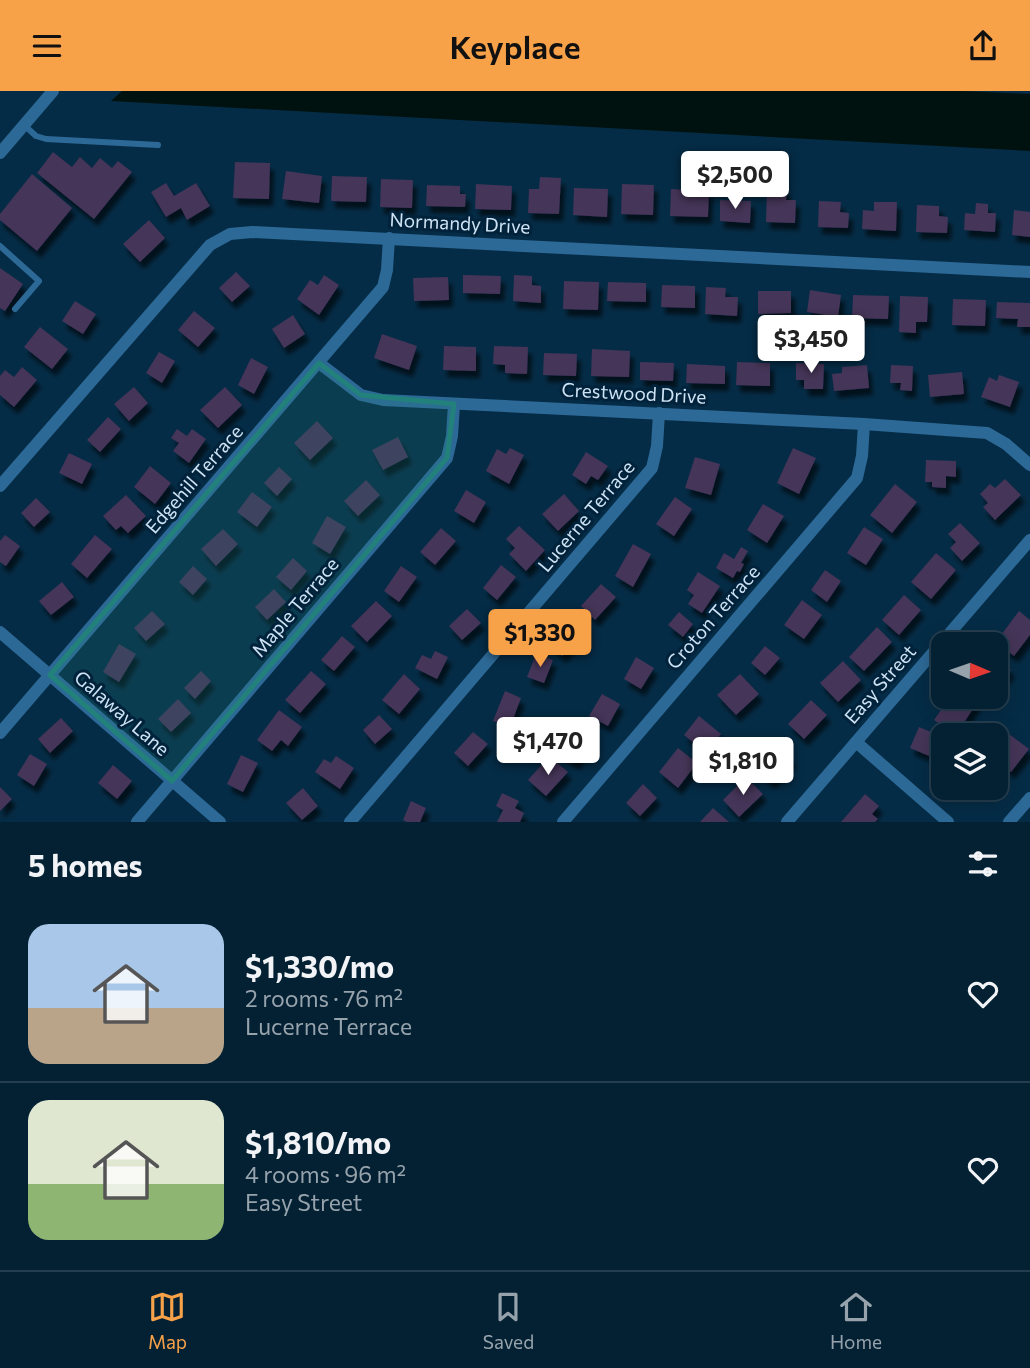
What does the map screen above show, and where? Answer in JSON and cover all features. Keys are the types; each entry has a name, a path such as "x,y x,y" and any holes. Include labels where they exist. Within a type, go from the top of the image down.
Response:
{"street":[{"path":"0,153 53,91"},
{"name":"Normandy Drive","path":"0,486 210,245 230,234 252,232 389,238 1030,272"},
{"name":"Edgehill Terrace","path":"0,733 383,287 389,238"},
{"name":"Crestwood Drive","path":"319,363 361,395 383,400 864,423 987,433 1006,444 1030,465"},
{"name":"Maple Terrace","path":"137,822 447,458 452,436 454,404"},
{"name":"Lucerne Terrace","path":"350,822 652,468 657,446 659,413"},
{"name":"Croton Terrace","path":"563,822 858,478 864,423"},
{"name":"Easy Street","path":"787,822 1030,540"},
{"name":"Galaway Lane","path":"0,632 220,822"},
{"path":"856,742 948,822"},
{"path":"1009,822 1030,798"}],"lane":[{"path":"24,125 36,136 46,139 158,145"},
{"path":"0,246 39,281 15,309"}],"highlighted area":[{"path":"319,363 361,395 454,404 447,458 172,781 50,675"}],"shaded area":[{"path":"122,91 963,91 1030,94 1030,151 111,101"}],"building":[{"path":"53,152 72,167 80,157 92,168 100,158 112,168 118,161 132,172 94,219 37,173"},
{"path":"235,162 270,163 269,199 233,198"},
{"path":"286,171 322,176 319,203 282,199"},
{"path":"32,174 72,208 37,251 0,220 0,214"},
{"path":"332,176 367,177 366,202 331,201"},
{"path":"540,177 561,178 559,214 528,213 529,189 539,189"},
{"path":"381,179 413,180 412,208 380,207"},
{"path":"166,183 174,196 196,183 210,206 187,220 181,208 166,217 151,192"},
{"path":"476,184 512,186 511,210 475,209"},
{"path":"622,184 654,185 653,215 621,214"},
{"path":"427,185 460,186 460,194 466,194 465,207 426,206"},
{"path":"574,188 608,189 607,217 573,215"},
{"path":"767,188 787,189 786,200 796,200 795,223 766,222"},
{"path":"671,189 709,191 708,217 670,216"},
{"path":"720,200 751,201 750,223 720,221"},
{"path":"819,201 841,202 840,212 849,213 848,228 818,227"},
{"path":"874,202 897,202 896,231 862,229 863,210 874,211"},
{"path":"976,203 988,204 988,213 996,213 995,232 964,230 965,213 975,214"},
{"path":"917,205 939,206 939,216 948,217 947,233 916,232"},
{"path":"1014,210 1030,212 1030,237 1012,235"},
{"path":"149,220 165,238 140,262 123,244"},
{"path":"0,268 23,284 5,311 0,308"},
{"path":"236,272 250,286 232,302 219,288"},
{"path":"324,275 339,285 319,315 297,299 310,280 318,285"},
{"path":"463,275 501,276 500,294 463,293"},
{"path":"514,275 532,276 532,285 541,286 541,303 513,301"},
{"path":"448,277 449,300 414,301 413,278"},
{"path":"564,281 599,282 598,310 563,309"},
{"path":"608,282 646,283 646,302 607,301"},
{"path":"662,285 695,286 695,308 661,307"},
{"path":"706,287 726,288 725,297 738,297 737,316 705,314"},
{"path":"810,290 841,295 838,317 807,312"},
{"path":"758,291 791,291 791,313 758,314"},
{"path":"853,295 889,296 888,319 852,318"},
{"path":"900,296 928,297 927,322 916,322 916,333 899,332"},
{"path":"953,299 986,300 985,326 952,325"},
{"path":"75,301 96,314 83,334 62,321"},
{"path":"997,302 1030,303 1030,327 1017,327 1018,319 996,318"},
{"path":"194,311 215,328 198,347 178,330"},
{"path":"293,315 305,334 284,348 272,329"},
{"path":"40,327 68,349 52,369 24,347"},
{"path":"382,334 417,346 409,370 374,358"},
{"path":"444,346 476,347 476,371 443,370"},
{"path":"494,346 528,347 527,374 505,373 505,365 493,364"},
{"path":"592,349 630,351 629,377 591,376"},
{"path":"159,352 175,361 162,383 146,373"},
{"path":"544,353 577,354 576,376 543,375"},
{"path":"251,358 268,367 254,394 238,385"},
{"path":"640,362 674,363 673,381 640,380"},
{"path":"737,362 770,363 770,386 736,385"},
{"path":"796,363 824,364 823,389 804,389 804,380 796,380"},
{"path":"687,364 725,366 725,384 686,383"},
{"path":"867,365 869,388 834,391 832,374 842,373 842,367"},
{"path":"891,365 913,366 912,391 900,390 901,383 890,383"},
{"path":"22,367 37,380 14,407 0,395 0,376 5,370 14,377"},
{"path":"962,372 964,394 930,397 928,375"},
{"path":"999,375 1019,382 1010,407 981,397 989,377 997,381"},
{"path":"134,387 148,403 129,421 114,404"},
{"path":"225,387 242,405 218,428 200,410"},
{"path":"108,417 121,429 100,452 87,440"},
{"path":"317,421 333,438 310,460 294,443"},
{"path":"177,429 187,436 192,429 206,439 189,463 173,451 179,443 171,438"},
{"path":"398,437 408,457 383,470 372,450"},
{"path":"510,448 524,455 509,484 486,471 497,449 506,454"},
{"path":"793,448 816,458 799,494 777,483"},
{"path":"586,452 608,466 598,480 591,476 586,484 572,475"},
{"path":"69,453 92,464 82,484 59,473"},
{"path":"695,457 720,464 711,495 685,488"},
{"path":"926,460 956,461 956,477 946,476 946,488 932,487 932,482 925,482"},
{"path":"150,466 171,483 155,504 134,487"},
{"path":"279,467 292,479 277,496 264,483"},
{"path":"1005,479 1021,495 995,520 983,507 988,503 980,494 990,484 995,488"},
{"path":"366,480 380,495 358,516 344,501"},
{"path":"895,484 917,502 892,533 870,515"},
{"path":"466,490 486,502 474,523 454,511"},
{"path":"252,492 272,507 257,527 237,512"},
{"path":"564,494 579,511 558,531 542,514"},
{"path":"126,495 146,516 128,533 121,526 116,530 103,516"},
{"path":"675,497 692,509 674,536 656,524"},
{"path":"36,498 50,512 34,527 21,513"},
{"path":"763,504 784,516 767,543 747,530"},
{"path":"327,516 346,527 330,554 312,543"},
{"path":"960,523 980,543 962,561 950,548 956,542 948,534"},
{"path":"519,526 545,550 526,571 509,554 515,548 506,539"},
{"path":"864,527 883,539 866,565 847,553"},
{"path":"441,528 456,541 435,565 420,552"},
{"path":"223,529 238,544 216,566 201,549"},
{"path":"5,535 20,546 6,566 0,562 0,541"},
{"path":"95,535 112,549 87,578 71,564"},
{"path":"633,544 651,554 633,587 615,576"},
{"path":"741,547 748,551 741,563 744,564 740,572 737,571 733,578 716,568 724,553 734,559"},
{"path":"936,553 956,570 931,599 911,582"},
{"path":"293,558 307,571 291,590 276,577"},
{"path":"501,565 516,577 497,600 483,588"},
{"path":"193,566 207,579 193,595 179,582"},
{"path":"401,566 417,577 399,602 384,591"},
{"path":"825,570 841,581 827,602 811,590"},
{"path":"698,572 720,586 702,613 688,604 694,595 687,590"},
{"path":"62,582 74,597 51,615 39,601"},
{"path":"601,584 616,597 595,620 581,606"},
{"path":"274,589 286,602 267,620 255,607"},
{"path":"904,595 921,610 899,635 882,620"},
{"path":"802,600 822,615 804,639 784,625"},
{"path":"376,601 392,616 367,642 351,626"},
{"path":"467,609 481,623 462,640 449,626"},
{"path":"152,611 165,624 146,641 134,628"},
{"path":"1019,611 1030,620 1030,635 1014,656 1008,651 1008,632 1003,632"},
{"path":"679,612 693,624 683,637 668,625"},
{"path":"575,619 587,631 562,656 550,644"},
{"path":"877,627 892,642 864,671 849,657"},
{"path":"342,636 355,647 334,671 321,660"},
{"path":"119,644 136,654 119,682 103,672"},
{"path":"765,646 780,658 765,675 751,663"},
{"path":"435,651 448,657 437,679 415,668 422,655 431,659"},
{"path":"536,654 553,660 544,683 527,677"},
{"path":"636,657 654,668 641,689 624,679"},
{"path":"843,661 861,680 838,702 820,683"},
{"path":"201,671 211,681 195,699 184,688"},
{"path":"311,671 326,684 300,713 285,700"},
{"path":"404,674 420,689 399,714 382,700"},
{"path":"740,674 759,694 736,715 717,695"},
{"path":"505,691 521,698 510,727 493,721"},
{"path":"602,694 620,704 608,726 589,716"},
{"path":"178,699 191,713 171,732 158,719"},
{"path":"811,700 827,715 804,739 788,724"},
{"path":"942,709 973,709 964,723 938,723 934,720"},
{"path":"279,710 302,727 288,746 281,740 272,751 257,740"},
{"path":"379,715 392,729 375,744 363,730"},
{"path":"699,716 721,734 706,753 684,735"},
{"path":"61,718 73,731 50,753 38,739"},
{"path":"575,727 591,736 576,763 561,754"},
{"path":"919,727 931,732 931,757 910,748"},
{"path":"473,732 488,744 468,766 454,753"},
{"path":"1008,735 1029,749 1011,772 1008,770"},
{"path":"778,747 792,760 771,782 757,769"},
{"path":"678,748 697,763 678,788 659,772"},
{"path":"30,754 47,764 34,786 17,775"},
{"path":"241,755 258,763 243,792 227,784"},
{"path":"336,756 354,768 340,789 315,772 324,759 331,763"},
{"path":"555,761 568,772 546,796 528,780 544,762 550,767"},
{"path":"113,765 132,781 117,799 98,783"},
{"path":"746,777 763,794 739,817 723,800"},
{"path":"643,784 657,798 640,816 626,803"},
{"path":"0,787 12,799 0,811"},
{"path":"303,788 318,806 302,820 286,803"},
{"path":"502,793 519,801 515,808 524,813 520,822 497,822 503,810 496,806"},
{"path":"865,794 879,806 872,814 878,819 875,822 841,822"},
{"path":"411,801 426,808 420,822 403,820"},
{"path":"713,808 729,822 700,822"}]}
